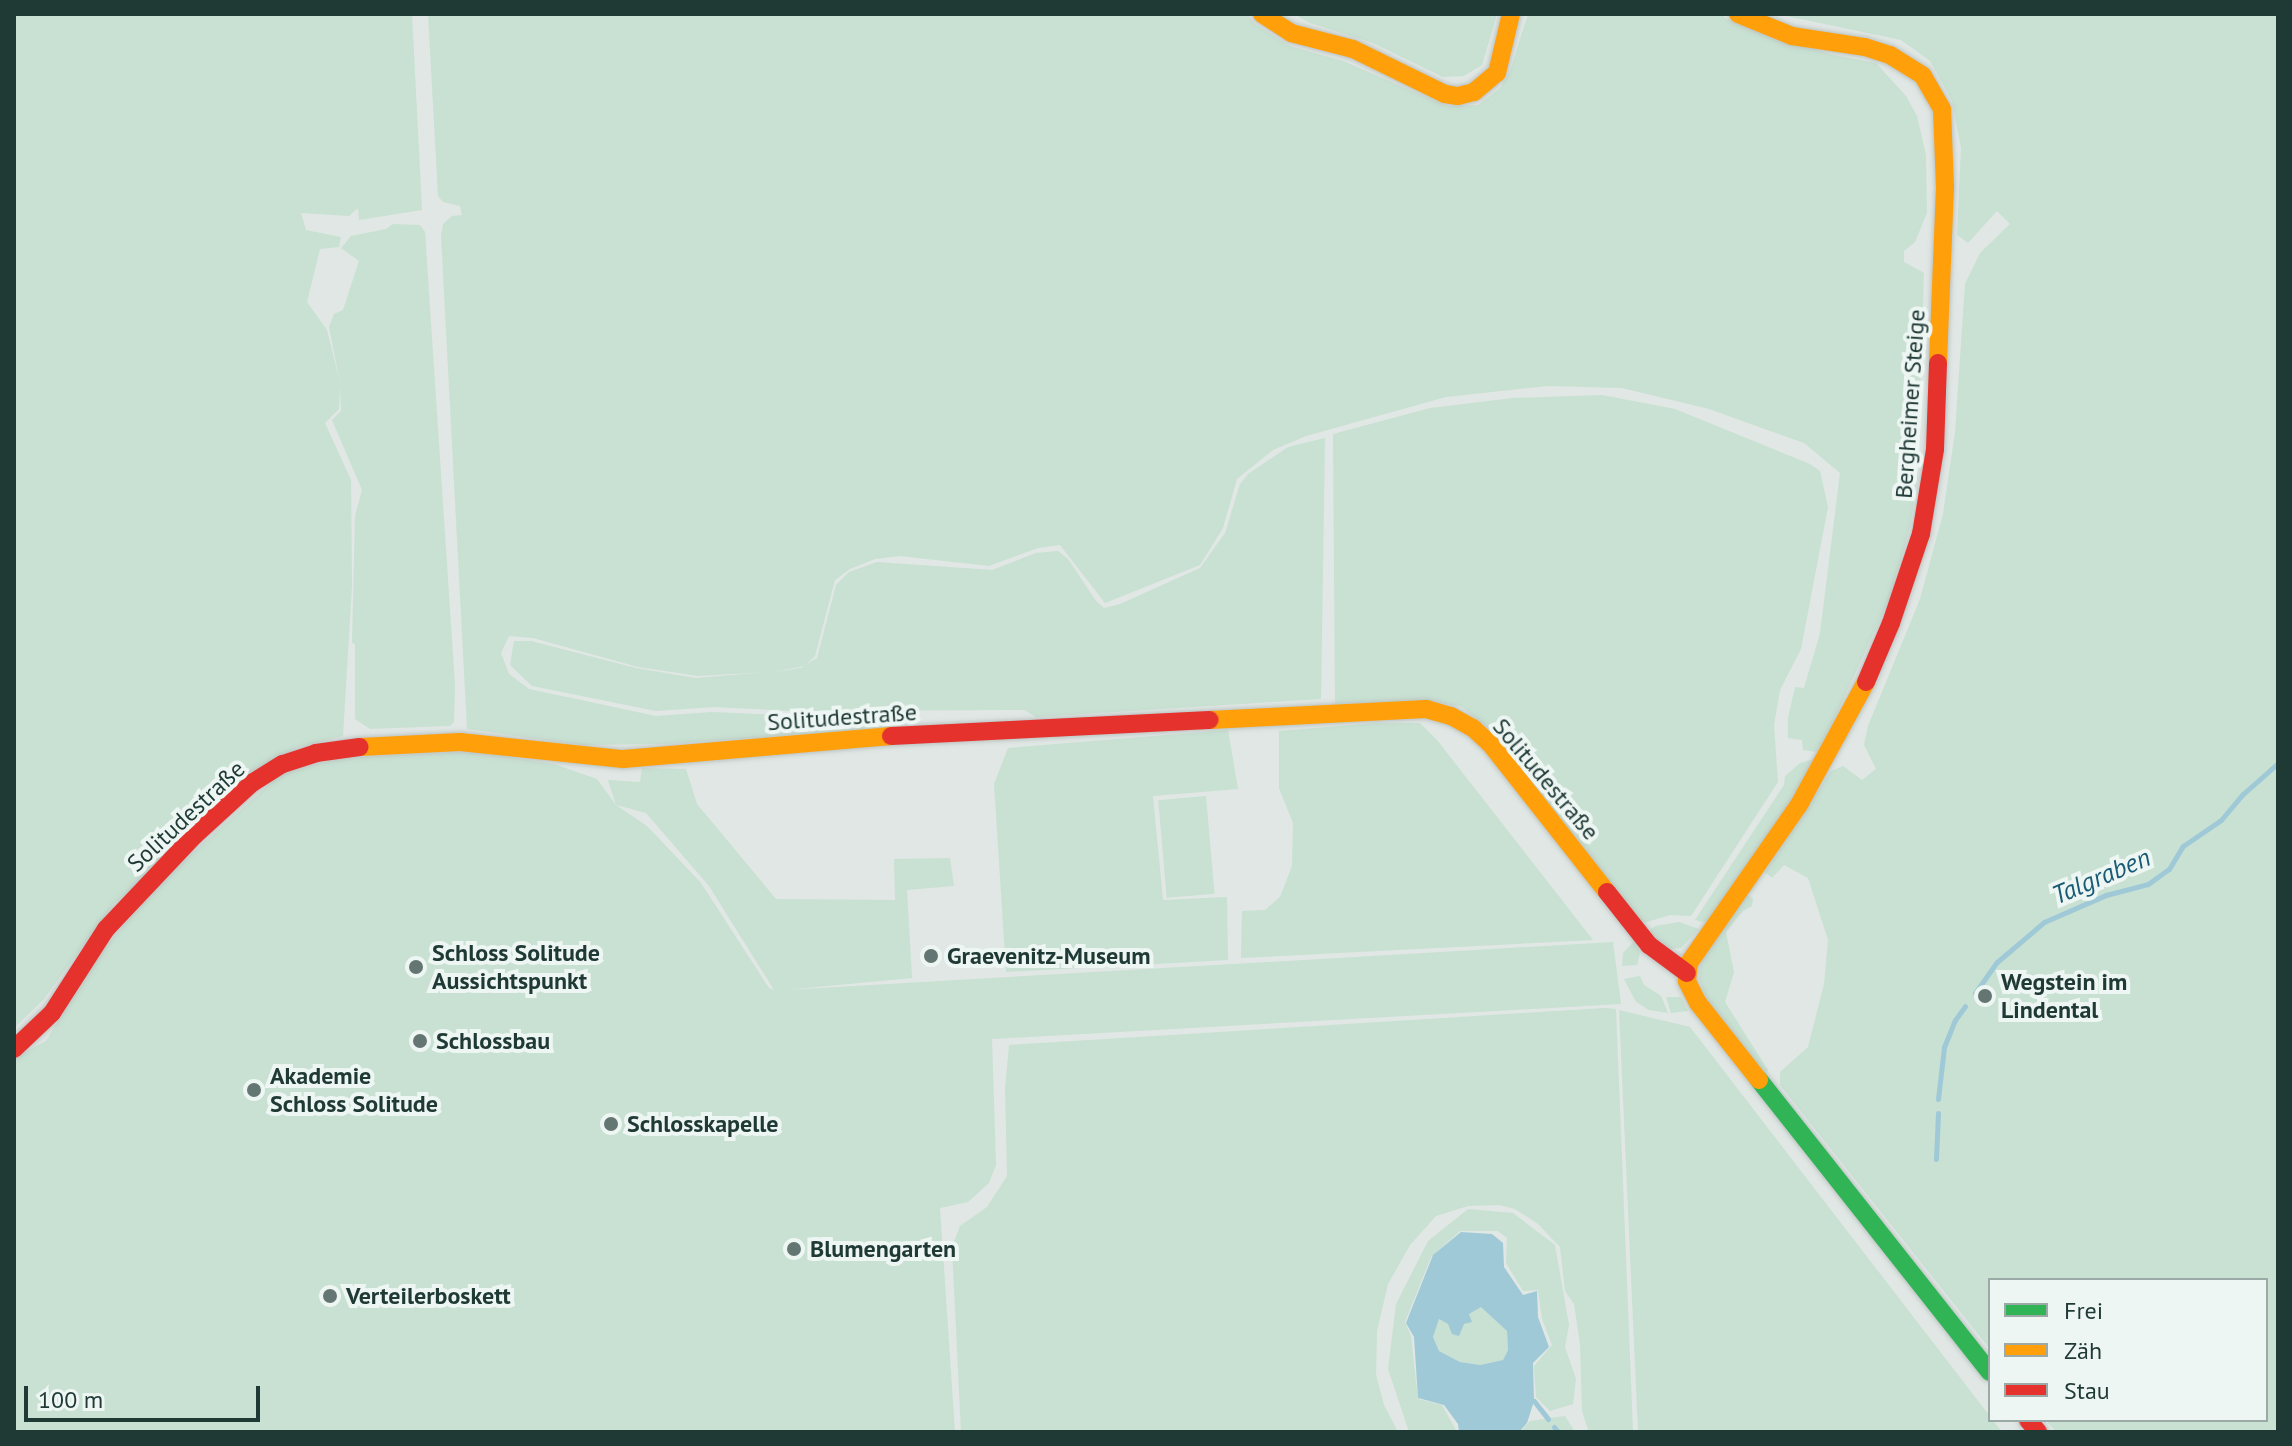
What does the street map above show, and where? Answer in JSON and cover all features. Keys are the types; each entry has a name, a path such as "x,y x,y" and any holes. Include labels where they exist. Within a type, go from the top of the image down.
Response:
{"street":[{"path":"1262,14 1291,33 1353,49 1445,94 1458,96 1474,92 1497,73 1511,14"},
{"name":"Bergheimer Steige","path":"1687,973 1696,949 1826,763 1856,705 1891,623 1921,534 1935,449 1945,187 1942,109 1923,76 1890,55 1780,33 1738,14"},
{"name":"Solitudestraße","path":"14,1049 52,1013 106,929 195,835 252,783 283,764 316,753 446,742 488,743 623,759 903,735 1426,709 1462,722 1492,746 1649,945 1672,965 1687,973"},
{"path":"1687,973 1689,986 1698,1003 1988,1369"}],"green space":[{"path":"14,14 412,14 422,210 359,220 358,208 349,216 301,213 306,230 341,237 339,247 320,249 307,302 327,330 340,383 329,327 334,314 343,310 359,261 341,248 351,236 386,229 393,224 420,225 425,232 455,685 454,722 450,726 370,729 355,719 355,644 352,643 355,516 362,490 332,420 341,411 340,386 339,409 325,423 351,480 352,586 343,736 296,748 114,904 43,1000 14,1028"},
{"path":"428,14 1247,14 1255,24 1290,46 1343,61 1447,106 1478,105 1500,88 1510,71 1528,14 1721,14 1727,19 1829,54 1876,63 1906,96 1917,116 1926,155 1927,213 1915,242 1904,251 1904,262 1924,273 1918,476 1910,528 1889,600 1831,726 1816,752 1803,750 1802,740 1788,738 1788,718 1795,687 1804,688 1820,633 1840,473 1804,443 1709,409 1622,388 1548,386 1446,397 1306,436 1273,450 1237,479 1223,528 1200,565 1105,603 1060,545 1038,548 989,566 900,556 875,559 850,569 835,580 815,656 806,665 817,658 836,585 849,572 877,562 992,570 1036,553 1058,551 1068,559 1104,608 1120,604 1200,568 1225,533 1240,484 1248,474 1288,447 1325,438 1321,699 1036,717 1024,710 790,711 715,707 656,711 532,686 510,665 514,641 531,641 636,668 696,678 767,672 698,676 638,667 533,638 509,636 501,653 509,674 529,689 656,716 712,712 803,716 895,714 898,728 665,744 581,745 467,729 441,236 443,224 452,216 462,215 460,206 443,202 438,196"},
{"path":"1294,14 1497,14 1482,65 1464,76 1443,77 1373,43 1310,23"},
{"path":"1777,14 2278,14 2278,1432 2056,1432 2048,1422 2268,1422 2268,1278 1988,1278 1988,1346 1780,1085 1780,1072 1808,1047 1824,984 1828,940 1808,878 1784,865 1772,878 1765,872 1831,771 1843,766 1862,780 1876,769 1864,745 1868,726 1920,599 1943,514 1955,432 1965,284 1980,253 2010,224 1997,211 1968,243 1957,235 1961,148 1952,101 1930,61 1901,40"},
{"path":"1602,395 1675,409 1810,464 1820,471 1828,507 1801,649 1780,690 1774,725 1778,782 1691,916 1670,915 1641,924 1488,728 1462,707 1429,701 1335,704 1333,434 1430,408 1513,398"},
{"path":"1376,723 1420,723 1437,740 1593,940 1241,958 1242,911 1265,910 1280,897 1292,866 1293,823 1279,788 1279,731"},
{"path":"1228,730 1238,789 1153,796 1163,900 1227,897 1228,960 1006,972 994,784 1008,748"},
{"path":"471,751 554,764 597,779 616,805 608,780 640,782 642,768 686,769 697,804 776,899 895,900 894,859 950,858 954,886 907,890 912,978 785,990 1613,942 1621,1004 992,1039 996,1165 989,1183 968,1202 940,1208 955,1432 14,1432 14,1058 46,1041 95,960 158,884 282,773 340,758","holes":["616,805 646,813 709,886 774,990 769,988 701,883 647,826"]},
{"path":"1818,762 1706,923 1695,920 1784,785 1785,776 1800,763"},
{"path":"1206,796 1215,894 1167,898 1158,800"},
{"path":"1747,895 1753,898 1752,906 1743,911 1726,932 1734,972 1725,1002 1768,1070 1765,1077 1707,1001 1699,979 1701,958"},
{"path":"1679,922 1699,929 1681,948 1668,949 1648,932 1655,926"},
{"path":"1635,940 1640,953 1637,965 1622,966 1623,953"},
{"path":"1640,976 1644,985 1661,996 1668,1013 1649,1010 1636,1002 1624,979"},
{"path":"1666,997 1681,997 1688,1011 1671,1013"},
{"path":"1616,1009 1633,1432 1589,1432 1582,1411 1580,1344 1574,1304 1565,1291 1560,1247 1538,1224 1515,1209 1499,1205 1468,1206 1436,1216 1410,1245 1388,1284 1377,1331 1376,1375 1384,1405 1398,1432 961,1432 952,1247 960,1226 987,1207 1007,1176 1005,1089 1009,1045"},
{"path":"1619,1010 1690,1027 1988,1414 1988,1422 1994,1422 2002,1432 1638,1432"},
{"path":"1468,1209 1513,1213 1555,1245 1569,1325 1565,1347 1576,1379 1573,1404 1550,1411 1536,1397 1534,1366 1552,1345 1542,1319 1538,1290 1523,1291 1506,1263 1507,1238 1498,1231 1460,1231 1431,1257 1405,1322 1411,1336 1418,1399 1442,1405 1457,1432 1409,1432 1388,1369 1396,1304 1428,1241"},
{"path":"1481,1306 1507,1331 1508,1350 1503,1360 1480,1365 1460,1362 1439,1351 1433,1337 1439,1319 1448,1324 1464,1324 1469,1314"},
{"path":"1565,1416 1575,1432 1520,1432 1530,1421"}],"water":[{"path":"1461,1232 1492,1234 1503,1243 1504,1267 1523,1295 1537,1291 1538,1317 1549,1347 1533,1363 1534,1401 1527,1423 1519,1432 1459,1432 1458,1424 1444,1405 1418,1398 1414,1337 1406,1323 1433,1255","holes":["1481,1307 1507,1331 1508,1350 1503,1360 1480,1365 1460,1362 1439,1351 1433,1337 1439,1319 1448,1324 1452,1334 1459,1336 1464,1324 1472,1322 1469,1314"]}],"waterway":[{"name":"Talgraben","path":"1975,993 1997,962 2044,922 2106,895 2148,884 2169,869 2183,846 2221,820 2243,794 2278,763"},
{"name":"Talgraben","path":"1938,1099 1944,1047 1955,1020 1965,1006"},
{"name":"Talgraben","path":"1936,1159 1938,1113"},
{"path":"1534,1401 1548,1419"},
{"path":"1554,1427 1558,1432"}],"traffic: fast":[{"path":"1759,1080 1988,1369"}],"traffic: slow":[{"path":"1262,14 1291,33 1353,49 1445,94 1458,96 1474,92 1497,73 1511,14"},
{"path":"1738,14 1792,36 1865,47 1890,55 1923,76 1942,109 1945,187 1938,363"},
{"path":"1759,1080 1698,1003 1687,981 1689,963 1800,803 1866,682"},
{"path":"1210,720 1426,709 1451,716 1473,728 1492,746 1607,892"},
{"path":"360,747 460,742 623,759 891,736"}],"traffic: jam":[{"path":"1866,682 1891,623 1921,534 1935,449 1938,363"},
{"path":"891,736 1210,720"},
{"path":"14,1049 52,1013 106,929 195,835 252,783 283,764 316,753 360,747"},
{"path":"1607,892 1649,945 1687,973"},
{"path":"2030,1422 2038,1432"}],"place":[{"name":"Graevenitz-Museum","path":"931,956"},
{"name":"Schloss Solitude Aussichtspunkt","path":"416,967"},
{"name":"Wegstein im Lindental","path":"1985,996"},
{"name":"Schlossbau","path":"420,1041"},
{"name":"Akademie Schloss Solitude","path":"254,1090"},
{"name":"Schlosskapelle","path":"611,1124"},
{"name":"Blumengarten","path":"794,1249"},
{"name":"Verteilerboskett","path":"330,1296"}]}
